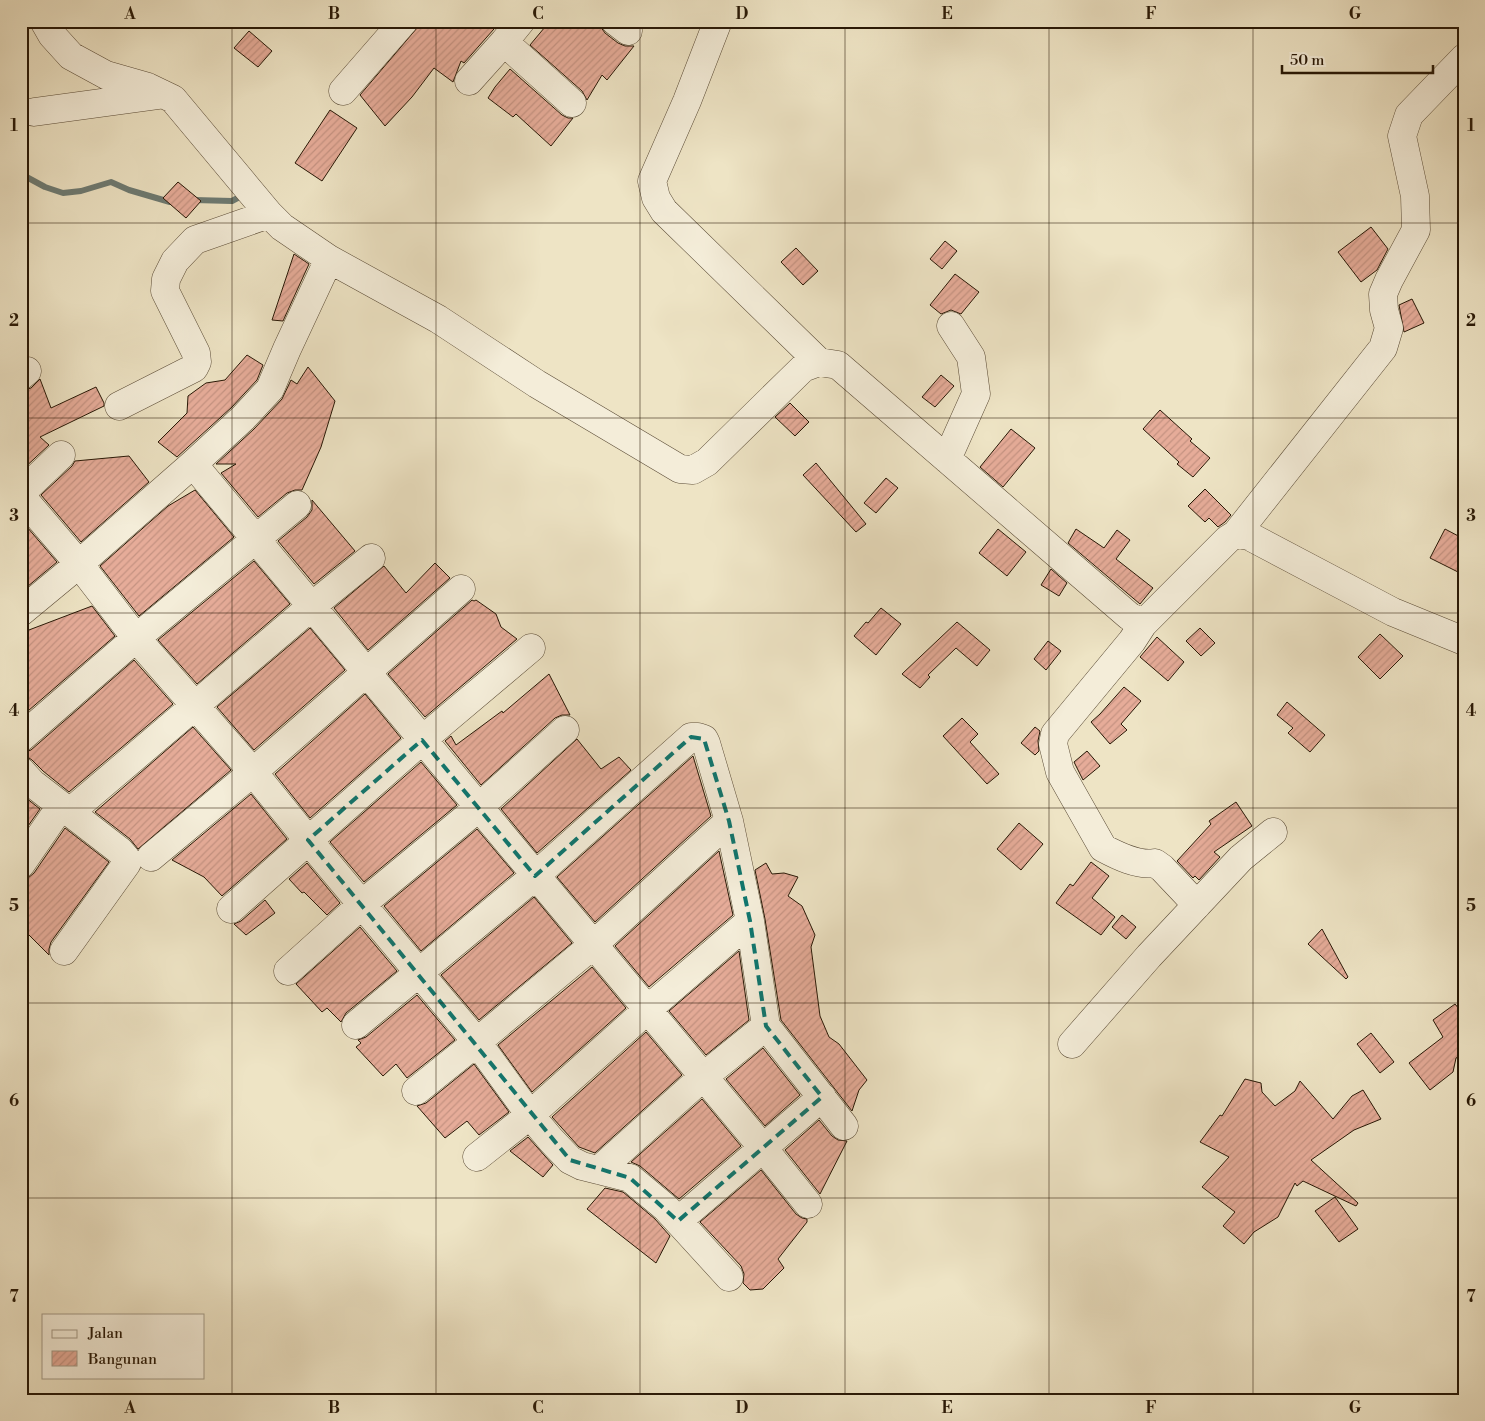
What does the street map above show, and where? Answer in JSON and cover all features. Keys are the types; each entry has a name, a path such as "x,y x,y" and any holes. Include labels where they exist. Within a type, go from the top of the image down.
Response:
{"street":[{"path":"44,21 52,35 71,56 106,75 148,87 173,99 268,214 282,227 329,259 438,319 536,384 680,469 693,470 707,462 803,368 819,362 838,365 1129,616 1143,624"},
{"path":"343,91 404,21"},
{"path":"718,21 688,101 652,181 656,198 664,211 819,362"},
{"path":"469,81 512,32 572,103"},
{"path":"1197,905 1155,863 1146,864 1116,855 1103,848 1060,772 1054,744 1055,734 1132,641 1143,624 1228,539 1236,534 1383,348 1389,328 1384,310 1383,294 1416,230 1415,196 1402,136 1409,116 1464,58"},
{"path":"34,112 162,94"},
{"path":"119,406 194,368 197,362 196,353 165,291 166,278 174,261 195,240 268,214"},
{"path":"21,612 193,464 243,418 270,389 329,259"},
{"path":"947,459 976,394 970,357 951,326"},
{"path":"61,455 21,494 79,564 136,638 253,772 478,1042 530,1116 570,1160 582,1166 630,1178 666,1208 729,1277"},
{"path":"193,464 808,1204"},
{"path":"21,738 136,638 297,505"},
{"path":"1236,534 1249,536 1393,612 1464,642"},
{"path":"21,864 66,809 196,706 371,558"},
{"path":"151,857 253,772 462,589"},
{"path":"231,909 422,740 531,648"},
{"path":"288,970 362,904 478,808 565,730"},
{"path":"356,1026 535,876 692,737 698,737 704,739 706,743 729,821 750,921 766,1026 844,1126"},
{"path":"21,771 32,783 120,851 126,858 126,863 64,951"},
{"path":"416,1091 478,1042 593,945 729,821"},
{"path":"1072,1044 1149,956 1241,858 1273,832"},
{"path":"478,1157 530,1116 647,1010 750,921"},
{"path":"599,1170 703,1077 766,1026"},
{"path":"678,1221 822,1097"}],"highlighted area":[{"path":"691,737 704,739 729,821 750,921 766,1026 822,1097 678,1221 630,1178 570,1160 308,840 422,740 535,876"}],"building":[{"path":"423,21 501,21 464,63 461,61 453,82 434,68 412,97 385,126 360,95"},
{"path":"550,21 590,21 600,26 605,33 618,43 625,46 634,46 607,80 602,75 587,100 582,91 530,45"},
{"path":"249,31 272,51 258,67 234,48"},
{"path":"510,69 562,115 573,118 551,146 516,114 513,117 488,98"},
{"path":"330,110 357,128 322,181 295,163"},
{"path":"178,182 201,201 186,218 163,198"},
{"path":"1371,227 1388,249 1377,270 1361,282 1338,252"},
{"path":"945,241 957,251 942,269 930,259"},
{"path":"796,248 818,271 803,285 781,262"},
{"path":"294,254 309,264 283,321 272,320"},
{"path":"955,274 979,292 961,314 951,310 941,314 930,305"},
{"path":"1412,299 1424,323 1404,332 1399,305"},
{"path":"247,355 263,365 257,380 232,407 177,457 158,442 187,413 188,396 206,383 225,380"},
{"path":"308,367 335,401 321,447 302,490 287,493 258,517 221,473 236,464 216,464 254,429 282,399 291,380 297,384"},
{"path":"941,375 954,386 935,407 922,397"},
{"path":"40,379 51,408 96,387 104,406 40,437 49,445 21,471 21,391 31,388"},
{"path":"790,403 809,422 795,436 775,417"},
{"path":"1160,410 1192,439 1190,441 1210,458 1193,477 1177,464 1179,462 1143,429"},
{"path":"1011,429 1035,448 1003,487 980,467"},
{"path":"129,456 149,482 81,542 41,495 75,461"},
{"path":"816,463 866,524 856,532 803,475"},
{"path":"886,478 898,488 876,513 864,503"},
{"path":"1205,489 1231,515 1218,527 1209,518 1205,522 1188,506"},
{"path":"195,490 234,537 139,616 100,566 168,506"},
{"path":"312,500 355,551 314,584 278,541 307,517 312,510"},
{"path":"21,520 57,562 21,592"},
{"path":"998,529 1026,552 1007,576 979,553"},
{"path":"1076,529 1104,548 1117,530 1130,540 1116,559 1153,588 1140,604 1068,543"},
{"path":"1445,529 1464,539 1464,575 1430,558"},
{"path":"254,561 290,604 197,684 158,640"},
{"path":"435,563 450,578 368,650 334,608 384,566 406,593"},
{"path":"1051,569 1067,583 1059,596 1041,585"},
{"path":"472,600 476,600 496,614 501,627 517,639 425,717 388,674"},
{"path":"92,606 115,636 21,717 21,633"},
{"path":"881,608 901,624 876,655 854,636"},
{"path":"957,622 990,650 977,666 956,648 928,675 930,677 920,688 902,674"},
{"path":"310,628 345,670 254,750 217,707"},
{"path":"1200,628 1215,643 1201,656 1186,641"},
{"path":"1380,634 1403,656 1380,679 1358,657"},
{"path":"1157,637 1184,662 1168,681 1140,657"},
{"path":"1048,641 1061,651 1046,670 1034,659"},
{"path":"134,660 173,704 69,792 32,760 26,756 21,756 21,753 31,750"},
{"path":"549,674 570,715 562,715 555,718 481,785 445,741 451,736 456,745 502,711 503,713"},
{"path":"1124,687 1141,701 1121,724 1127,730 1110,744 1091,722"},
{"path":"365,694 401,738 310,818 275,774"},
{"path":"1287,702 1325,735 1310,752 1288,733 1293,728 1277,715"},
{"path":"962,718 978,734 970,742 999,774 987,784 943,736"},
{"path":"193,727 231,770 138,849 130,839 95,812"},
{"path":"1035,727 1040,731 1039,751 1035,755 1021,743"},
{"path":"577,739 601,769 619,757 631,770 537,853 501,809"},
{"path":"1087,751 1100,766 1083,780 1074,762"},
{"path":"693,756 711,816 595,922 557,877"},
{"path":"421,762 457,805 364,882 330,842"},
{"path":"21,794 40,809 21,836"},
{"path":"251,794 287,839 222,896 204,877 172,860"},
{"path":"1236,802 1252,826 1214,852 1220,857 1199,880 1195,876 1193,878 1177,861 1211,824 1209,821"},
{"path":"1019,823 1043,844 1021,870 997,849"},
{"path":"65,828 109,862 51,942 49,955 21,927 21,879 28,878 34,873"},
{"path":"477,829 514,873 421,951 384,906"},
{"path":"719,851 733,915 649,987 615,946"},
{"path":"1091,862 1109,876 1092,898 1115,917 1101,935 1056,903 1070,884 1073,886"},
{"path":"307,863 340,903 327,915 289,879"},
{"path":"766,863 772,874 784,873 798,877 788,896 802,906 815,935 811,947 820,1016 829,1037 839,1044 867,1080 859,1090 852,1111 781,1020 755,870"},
{"path":"534,897 572,943 479,1020 441,975"},
{"path":"265,900 275,913 246,935 234,924 241,921"},
{"path":"1122,915 1136,927 1126,939 1112,927"},
{"path":"360,927 397,971 346,1013 341,1022 327,1008 322,1012 296,984"},
{"path":"1322,929 1348,977 1346,979 1308,944"},
{"path":"739,951 749,1020 706,1055 669,1011"},
{"path":"592,967 626,1008 532,1092 498,1045"},
{"path":"417,995 455,1040 407,1078 396,1064 383,1076 356,1047 361,1043 358,1040 366,1037"},
{"path":"1455,1004 1464,1015 1464,1054 1456,1058 1453,1072 1430,1090 1409,1063 1443,1037 1433,1020"},
{"path":"646,1032 682,1075 595,1153 579,1147 552,1117"},
{"path":"1371,1033 1394,1062 1380,1073 1357,1044"},
{"path":"763,1048 800,1095 765,1126 726,1079"},
{"path":"474,1064 509,1112 479,1135 467,1121 445,1138 417,1106 426,1103"},
{"path":"1245,1079 1261,1083 1262,1092 1275,1106 1295,1091 1300,1081 1333,1119 1352,1096 1363,1090 1381,1119 1354,1130 1311,1160 1358,1203 1356,1206 1303,1181 1297,1186 1295,1183 1278,1217 1254,1232 1244,1244 1223,1226 1235,1212 1202,1187 1229,1157 1200,1142 1220,1115 1222,1116"},
{"path":"702,1099 741,1146 679,1199 640,1166 631,1162"},
{"path":"819,1120 832,1136 838,1140 847,1141 820,1194 785,1150"},
{"path":"528,1137 553,1165 543,1177 510,1151"},
{"path":"761,1170 796,1214 807,1219 807,1222 778,1259 784,1268 763,1289 750,1290 743,1283 744,1274 741,1266 700,1222"},
{"path":"605,1188 623,1192 655,1219 670,1236 656,1263 587,1209"},
{"path":"1335,1197 1358,1229 1339,1242 1315,1211"}],"waterway":[{"path":"21,174 45,187 63,193 81,191 111,182 129,190 170,202 174,201"},
{"path":"194,200 232,201 245,194"}]}
